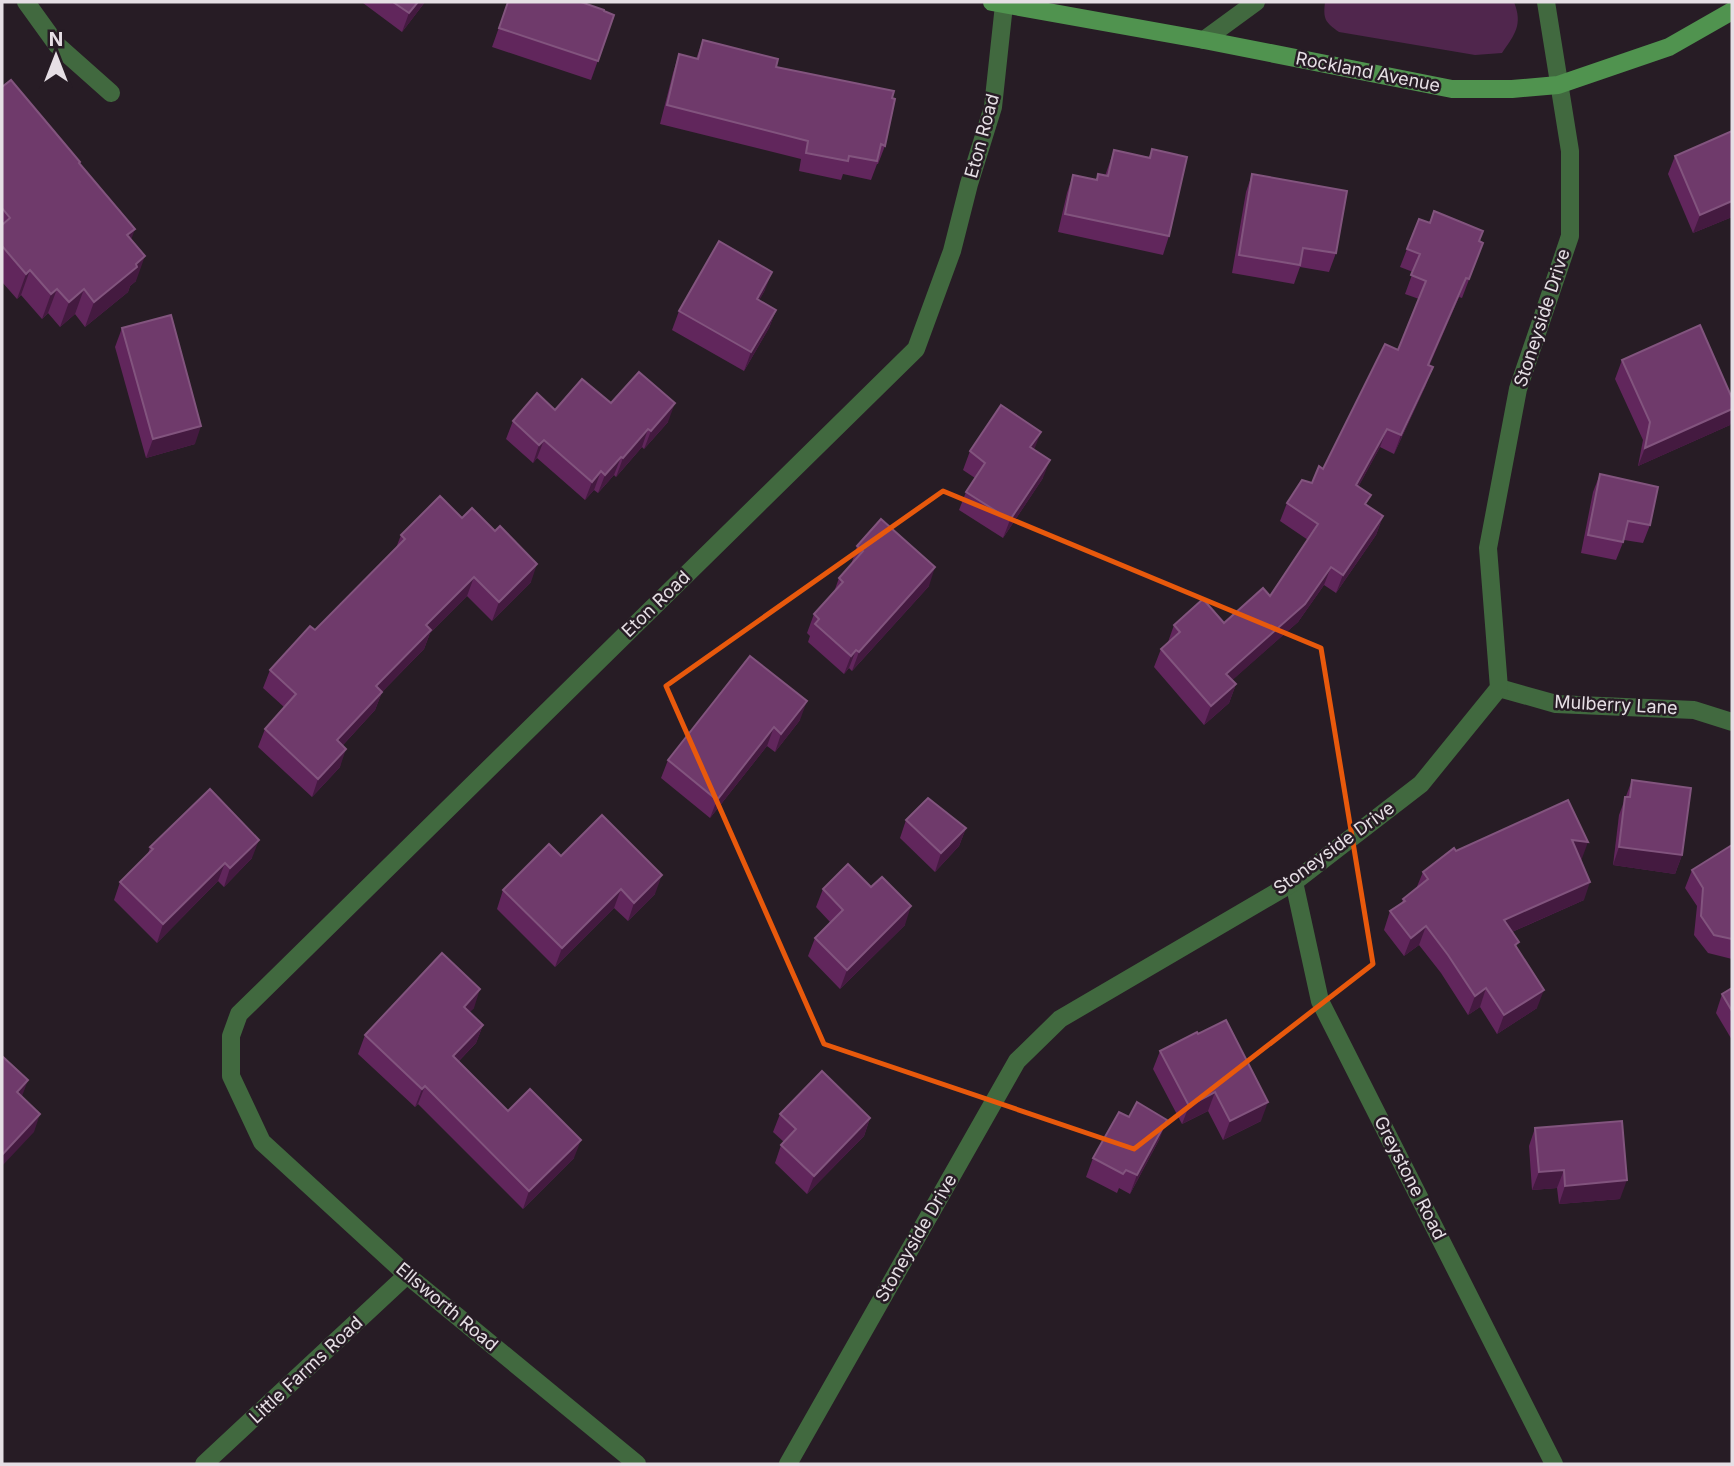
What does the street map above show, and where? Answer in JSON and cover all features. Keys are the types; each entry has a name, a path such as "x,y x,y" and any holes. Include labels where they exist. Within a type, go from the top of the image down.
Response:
{"street":[{"path":"26,2 57,45 111,93"},
{"path":"1205,40 1256,2"},
{"name":"Stoneyside Drive","path":"788,1464 1017,1061 1060,1019 1294,882 1421,784 1499,688 1488,548 1518,389 1570,236 1570,151 1546,2"},
{"name":"Rockland Avenue","path":"998,3 1205,40 1452,89 1512,89 1558,85 1669,47 1732,11"},
{"name":"Eton Road","path":"262,1142 231,1076 231,1036 239,1014 916,349 952,251 993,107 998,3"},
{"name":"Mulberry Lane","path":"1499,688 1556,704 1694,710 1732,722"},
{"name":"Greystone Road","path":"1294,882 1320,1000 1554,1464"},
{"name":"Ellsworth Road","path":"262,1142 407,1275 637,1464"},
{"name":"Little Farms Road","path":"204,1464 407,1275"}],"highlighted area":[{"path":"943,491 1321,648 1373,964 1134,1149 824,1044 666,686"}],"shaded area":[{"path":"1325,2 1514,2 1518,23 1514,35 1502,53 1475,55 1339,32 1326,20"}],"building":[{"path":"393,2 418,2 409,13"},
{"path":"508,2 581,2 614,15 598,61 499,28"},
{"path":"703,40 778,59 776,67 894,91 892,98 895,99 885,146 881,144 877,161 849,156 848,161 806,153 808,141 667,105 679,54 698,59"},
{"path":"11,80 135,229 127,235 145,256 136,264 137,267 94,302 84,289 69,302 57,289 51,294 30,270 26,274 2,246 2,225 10,218 2,208 2,87"},
{"path":"1732,131 1732,201 1700,215 1675,156"},
{"path":"1152,149 1187,157 1169,236 1065,214 1073,175 1097,180 1098,174 1108,176 1114,150 1150,158"},
{"path":"1252,174 1347,191 1336,253 1303,248 1300,265 1239,255"},
{"path":"1434,211 1483,231 1479,241 1483,243 1428,365 1433,367 1401,435 1387,429 1356,485 1371,495 1365,504 1383,516 1343,575 1331,567 1305,604 1226,674 1236,684 1211,706 1161,649 1180,632 1174,625 1203,599 1224,623 1263,588 1270,596 1318,524 1287,503 1302,480 1312,483 1319,466 1323,469 1385,344 1398,350 1426,281 1411,275 1420,254 1407,249 1419,219 1430,223"},
{"path":"719,241 772,272 757,299 776,310 751,352 679,311"},
{"path":"171,315 201,426 153,439 122,328"},
{"path":"1700,325 1732,398 1732,409 1645,448 1650,422 1622,360"},
{"path":"639,372 675,403 623,458 621,457 605,475 601,471 592,482 544,440 539,445 513,421 537,393 555,410 582,379 611,403"},
{"path":"1001,405 1041,432 1030,447 1050,460 1010,520 966,492 985,463 970,451"},
{"path":"1600,474 1658,487 1650,525 1628,521 1623,542 1588,535"},
{"path":"440,496 462,518 472,508 495,531 500,526 537,564 499,602 474,577 426,625 431,630 376,686 382,692 337,740 346,749 318,779 265,729 296,694 270,670 310,626 315,630 405,539 401,535"},
{"path":"881,519 935,567 859,652 856,650 851,656 815,624 819,619 814,614 843,582 839,578 863,551 857,546"},
{"path":"750,656 807,701 781,734 774,727 717,800 668,760"},
{"path":"1632,780 1691,788 1682,855 1619,847 1625,797 1630,797"},
{"path":"210,789 259,840 230,868 225,863 163,924 120,882 153,849 150,847"},
{"path":"928,798 966,828 941,853 906,820"},
{"path":"1568,800 1588,842 1572,840 1590,882 1504,920 1519,942 1515,945 1544,990 1504,1015 1486,988 1475,996 1426,926 1411,938 1390,911 1428,879 1423,872 1454,848 1456,851"},
{"path":"602,815 662,875 634,903 621,889 562,948 503,890 549,844 561,856"},
{"path":"1732,845 1732,939 1714,935 1701,916 1703,888 1692,870"},
{"path":"848,864 871,887 882,877 911,906 847,970 815,938 843,910 823,889"},
{"path":"442,953 480,989 464,1007 483,1025 453,1056 508,1111 530,1089 581,1140 529,1191 425,1086 422,1089 365,1035"},
{"path":"1732,988 1732,1011 1722,994"},
{"path":"1226,1020 1268,1102 1230,1121 1215,1092 1189,1106 1160,1051"},
{"path":"2,1056 28,1080 17,1092 40,1114 2,1155"},
{"path":"822,1071 870,1118 814,1176 781,1145 796,1129 780,1114"},
{"path":"1137,1102 1167,1120 1137,1175 1126,1170 1123,1174 1093,1158 1119,1112 1129,1117"},
{"path":"1622,1121 1627,1180 1565,1186 1564,1170 1539,1172 1535,1128"}]}
